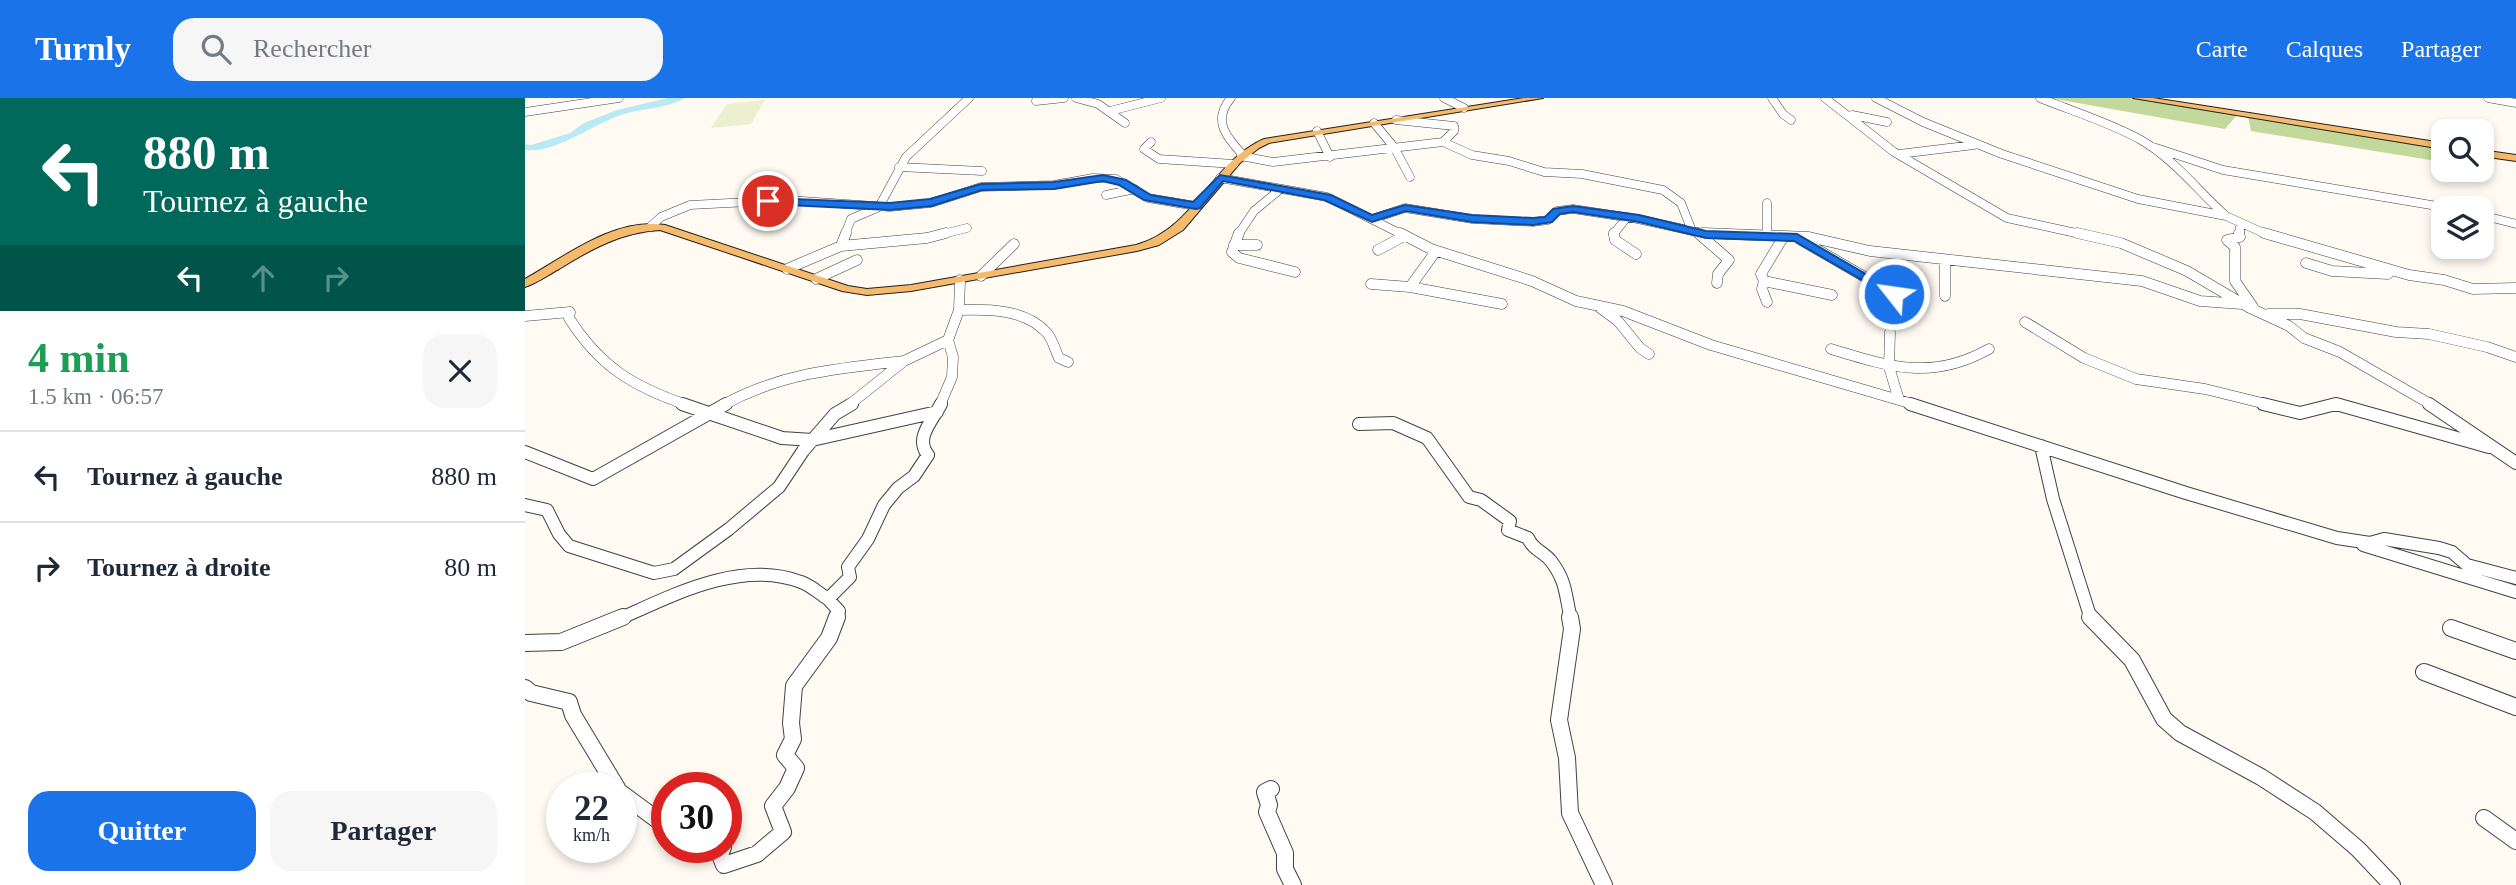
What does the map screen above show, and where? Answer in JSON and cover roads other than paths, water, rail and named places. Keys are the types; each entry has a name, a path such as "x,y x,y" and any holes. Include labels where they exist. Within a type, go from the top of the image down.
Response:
{"main road":[{"path":"525,284 602,242 629,231 660,227 816,279 866,292 912,289 1155,243 1179,228 1240,158 1267,141 1539,98"},
{"path":"2137,98 2431,144"},
{"path":"2494,155 2516,158"}],"street":[{"path":"525,111 619,98"},
{"path":"879,207 899,167 920,143 969,98"},
{"path":"1036,101 1065,98"},
{"path":"1076,98 1110,111 1125,123"},
{"path":"1110,111 1148,99 1161,98"},
{"path":"1231,98 1221,108 1219,116 1240,158"},
{"path":"1444,98 1464,108"},
{"path":"1772,98 1783,114 1791,120"},
{"path":"1825,98 1898,154 2007,218 2120,243 2187,271 2242,304 2289,326 2304,338 2340,352 2449,415 2516,463"},
{"path":"1877,98 1923,122 1978,144 2138,199 2226,216"},
{"path":"2040,98 2125,132 2150,146 2223,170 2431,205"},
{"path":"2488,98 2516,103"},
{"path":"1845,113 1887,122"},
{"path":"1396,120 1454,126 1454,131 1443,142"},
{"path":"1374,123 1395,147 1409,177"},
{"path":"1317,131 1330,157"},
{"path":"1151,142 1144,149 1159,159 1240,158 1273,162 1443,142 1472,155 1509,161 1544,173 1582,174 1663,190 1681,203 1695,232 1729,260 1718,274 1717,283"},
{"path":"1898,154 1908,155 1978,144"},
{"path":"2150,146 2167,163 2188,177 2200,193 2226,216 2240,224 2268,235 2409,275"},
{"path":"899,167 917,166 953,172 976,168 982,171"},
{"path":"650,227 681,207 714,203 787,200 879,207 932,202 981,187 1054,185 1093,178 1116,179 1148,198 1196,206"},
{"path":"1220,178 1327,197 1436,251 1521,277 1576,301 1623,311 1711,345 1899,400 2186,493 2516,592"},
{"path":"1276,188 1277,192 1254,208 1244,222 1234,245 1234,256 1296,272"},
{"path":"1106,195 1135,189"},
{"path":"1766,203 1767,234"},
{"path":"841,246 851,219 879,207"},
{"path":"1372,219 1405,208 1472,219 1524,222 1548,220 1557,211 1573,209 1627,217 1695,232 1815,238 1870,251 2142,281 2200,301 2242,304"},
{"path":"1627,217 1613,235 1615,240 1636,254"},
{"path":"2494,217 2513,221"},
{"path":"2240,224 2240,237 2227,240 2235,247 2235,281 2260,312 2300,314 2396,332 2428,334 2487,347 2516,357"},
{"path":"787,269 841,246 927,237 967,228"},
{"path":"1378,250 1404,236"},
{"path":"1767,302 1762,289 1764,281 1761,274 1784,236"},
{"path":"1797,237 1894,294"},
{"path":"981,276 1014,244"},
{"path":"1234,245 1257,245"},
{"path":"1410,287 1436,251"},
{"path":"816,279 857,260"},
{"path":"1945,260 1945,296"},
{"path":"2306,263 2332,271 2409,275 2444,280 2473,289 2516,288"},
{"path":"525,452 593,479 747,392 798,374 904,361 947,340 959,310 960,280"},
{"path":"1764,281 1832,295"},
{"path":"1371,284 1410,287 1502,304"},
{"path":"1599,307 1628,330 1640,348 1649,354"},
{"path":"959,310 988,309 1030,321 1047,333 1059,358 1067,362"},
{"path":"525,316 570,312 569,318 576,329 599,358 619,375 657,395 782,438 812,440 937,412"},
{"path":"2025,322 2084,358 2136,379 2205,388 2300,414 2328,404 2353,407 2516,455"},
{"path":"1890,332 1889,367 1899,400"},
{"path":"828,599 850,577 848,567 869,539 884,505 898,488 914,476 928,455 921,442 926,427 937,412 953,377 953,357 947,340"},
{"path":"1831,349 1889,367 1959,365 1989,349"},
{"path":"525,505 547,510 556,522 562,541 569,545 654,573 674,569 767,499 835,414 861,398 904,361"},
{"path":"1359,425 1393,423 1427,438 1469,497 1481,500 1510,521 1509,530 1528,538 1531,546 1550,559 1567,587 1564,600 1572,617 1572,629 1567,651 1566,687 1560,703 1559,720 1567,758 1570,813 1604,885"},
{"path":"2041,446 2053,499 2091,619 2132,660 2164,719 2180,733 2261,777 2315,811 2358,849 2392,885"},
{"path":"2352,542 2370,543 2384,539 2439,548 2452,552 2466,565 2516,578"},
{"path":"525,643 558,643 618,621 703,583 750,575 785,578 814,586 828,599 839,611 829,638 794,686 791,723 793,739 785,755 796,768 787,788 773,806 783,832 768,848 742,862"},
{"path":"2451,628 2516,651"},
{"path":"2424,672 2516,707"},
{"path":"525,688 531,693 569,702 573,715 607,772"},
{"path":"1271,789 1265,792 1269,805 1267,812 1285,853 1285,869 1293,885"},
{"path":"2484,818 2516,841"}],"waterway":[{"path":"525,147 532,148 573,135 587,125 620,112 680,98"}]}
